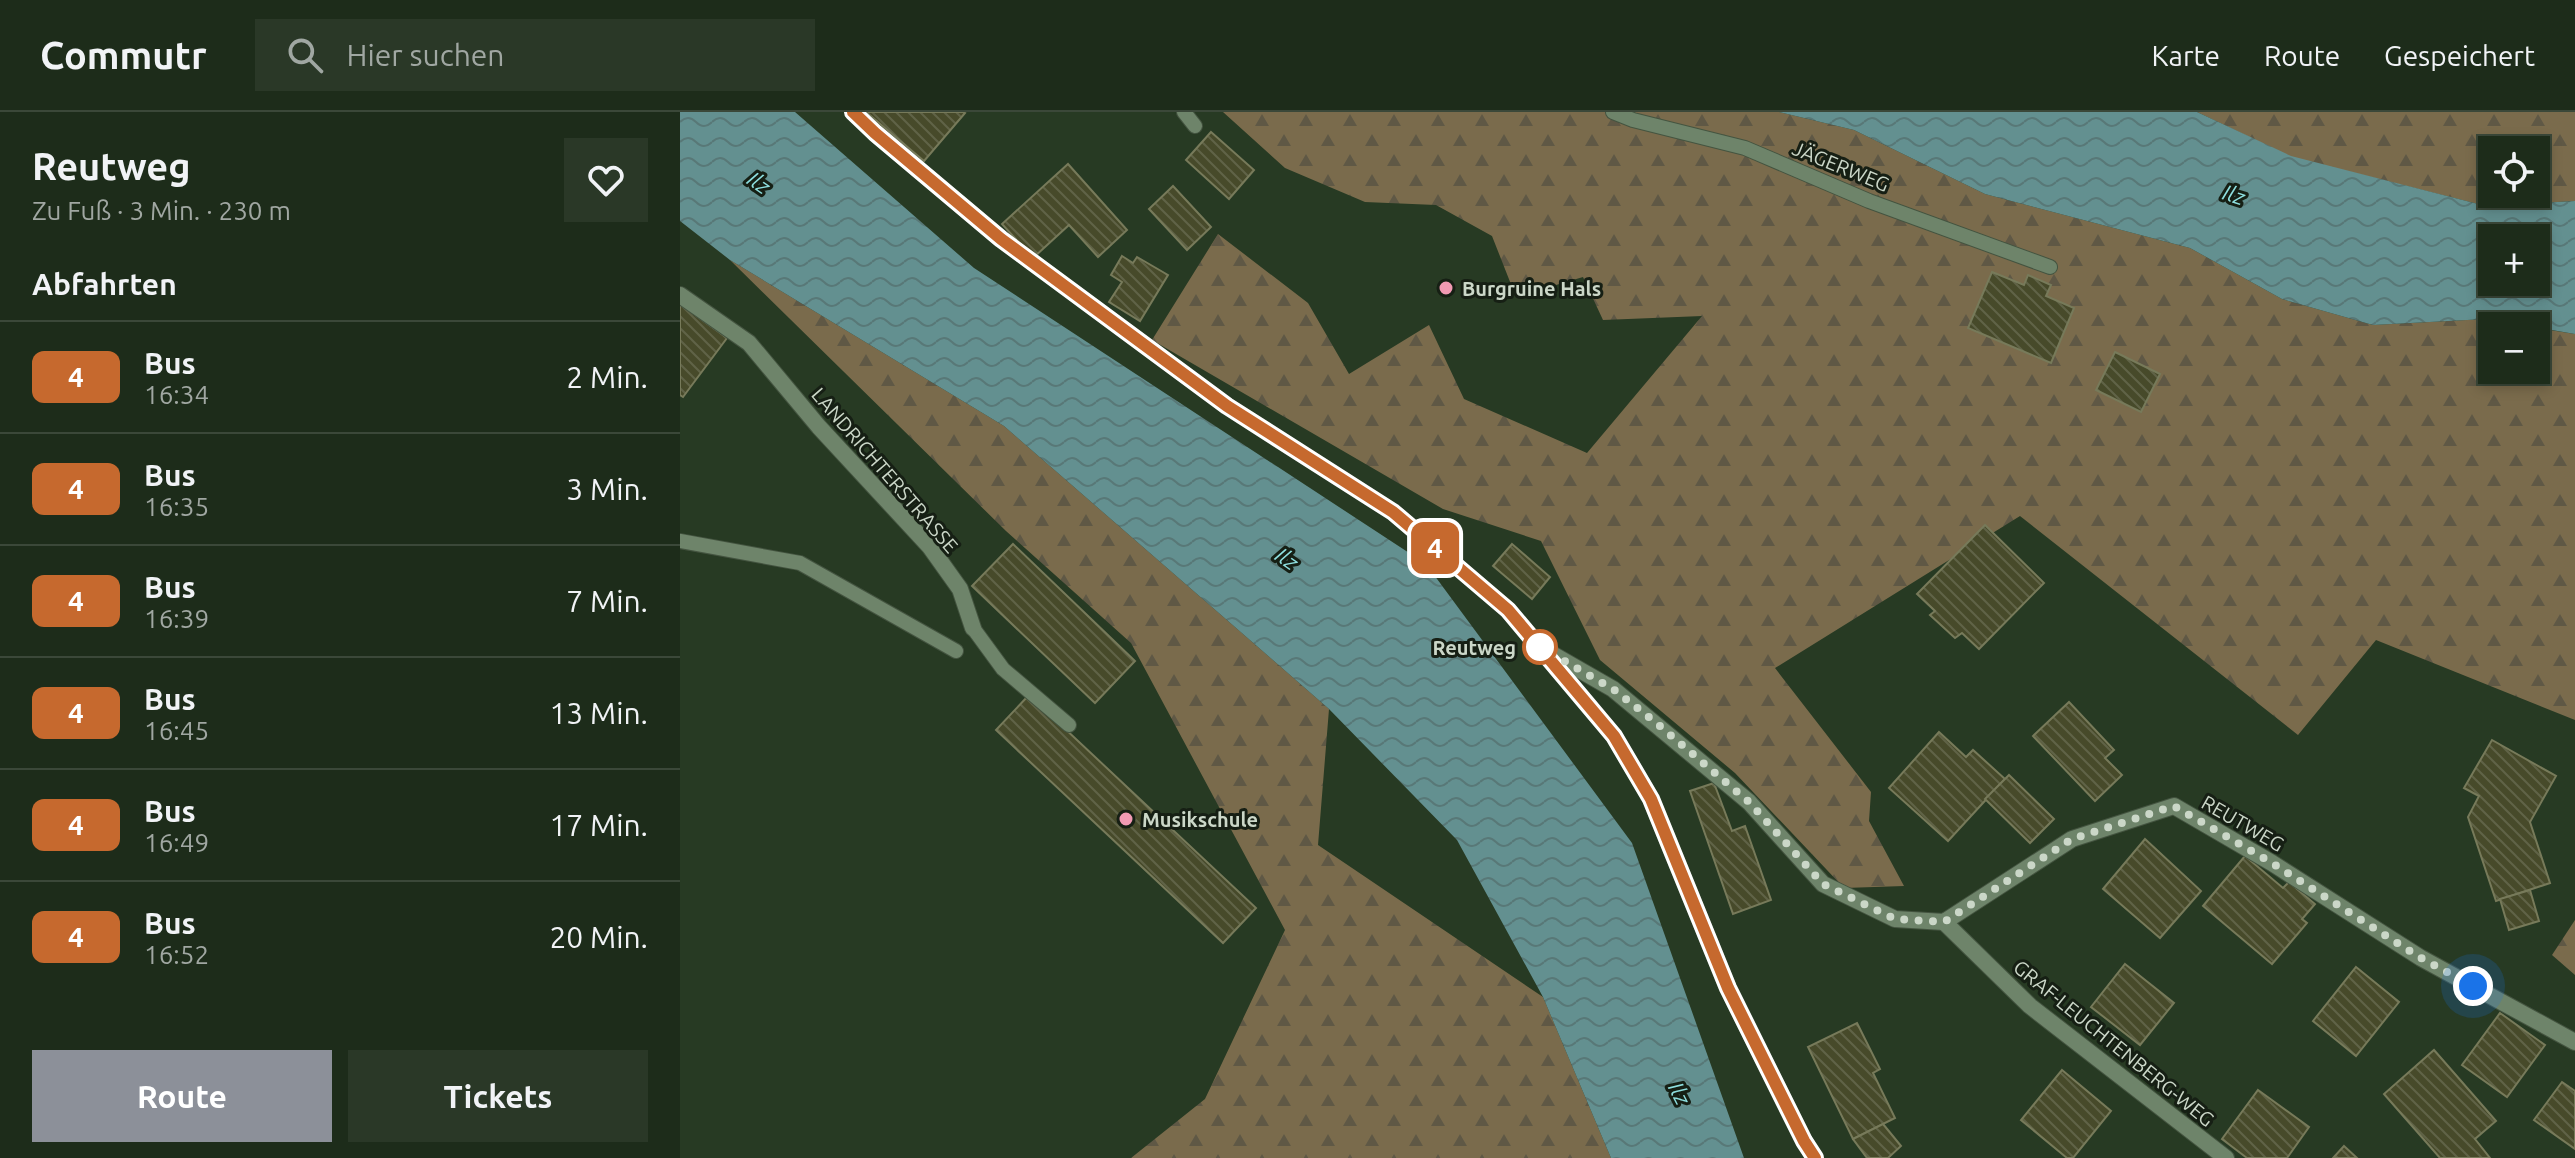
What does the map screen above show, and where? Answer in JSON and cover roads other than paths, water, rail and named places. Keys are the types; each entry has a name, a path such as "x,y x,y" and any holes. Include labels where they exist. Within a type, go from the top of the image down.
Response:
{"street":[{"path":"854,112 1001,239 1227,406 1393,512 1508,610 1614,736 1651,799 1728,988 1815,1158"},
{"name":"LANDRICHTERSTRASSE","path":"680,295 749,343 819,427 930,547 960,589 973,628"},
{"path":"1540,647 1613,689 1654,721 1749,802 1823,884 1895,919 1944,922"},
{"name":"REUTWEG","path":"1944,922 2072,839 2174,806 2272,863 2421,958 2575,1042"},
{"name":"GRAF-LEUCHTENBERG-WEG","path":"1944,922 2030,1006 2226,1158"}],"lane":[{"path":"1184,112 1195,126"},
{"name":"JÄGERWEG","path":"1613,112 1633,120 1745,148 1869,201 2050,267"},
{"path":"680,541 800,563 956,651"},
{"name":"LANDRICHTERSTRASSE","path":"973,628 1003,669 1069,725"}],"water":[{"name":"Ilz","path":"680,112 795,112 974,268 1426,564 1632,843 1744,1158 1611,1158 1543,997 1457,840 1329,709 1004,426 730,260 680,221"},
{"name":"Ilz","path":"1779,112 2197,112 2291,156 2478,204 2478,208 2550,208 2550,202 2575,201 2575,334 2550,330 2550,312 2478,312 2478,319 2373,325 2282,299 2190,248 1985,194 1854,130"}],"place":[{"name":"Burgruine Hals","path":"1446,288"},
{"name":"Reutweg","path":"1540,647"},
{"name":"Musikschule","path":"1126,819"}]}
